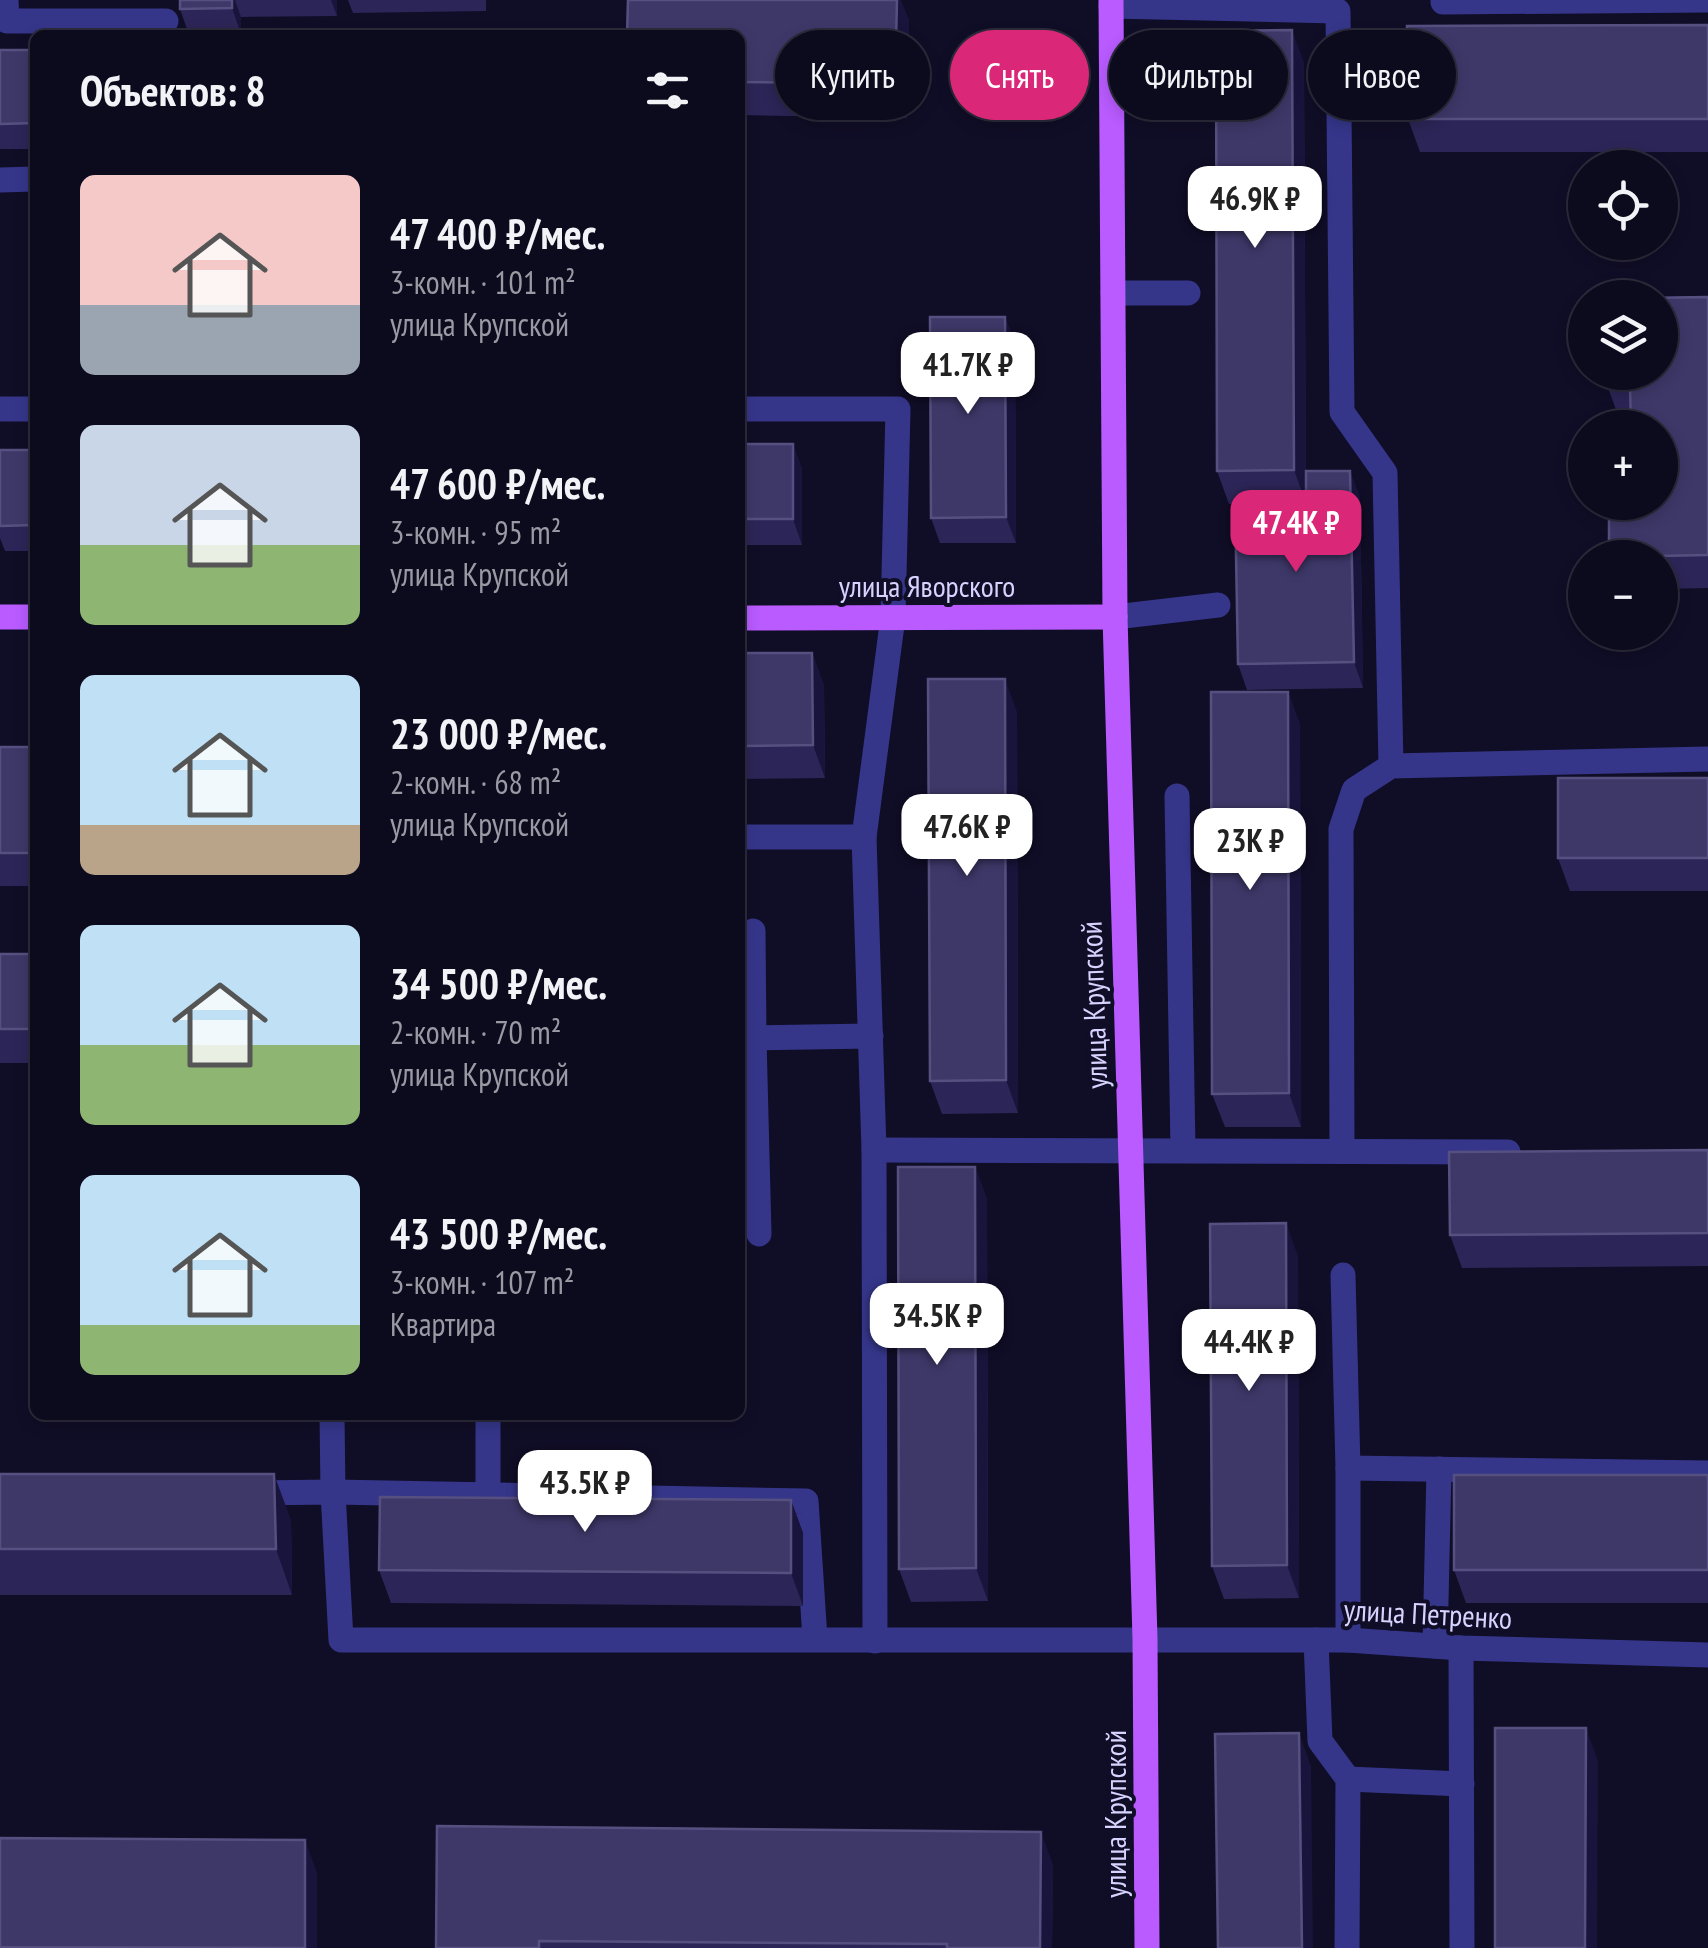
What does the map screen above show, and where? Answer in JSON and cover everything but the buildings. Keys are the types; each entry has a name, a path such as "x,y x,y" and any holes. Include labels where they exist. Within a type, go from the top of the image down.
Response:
{"main road":[{"name":"улица Крупской","path":"1112,3 1115,617 1144,1639 1147,1948"},
{"path":"0,616 30,617"},
{"name":"улица Яворского","path":"745,618 1115,617"}],"street":[{"path":"6,0 7,22 166,19"},
{"path":"1444,2 1708,0"},
{"path":"1112,3 1338,11 1342,412 1386,474 1391,766"},
{"path":"0,180 30,180"},
{"path":"1113,293 1188,293"},
{"path":"0,409 30,409"},
{"path":"745,409 898,410 893,617 864,836 874,1150 875,1640"},
{"path":"1115,617 1218,605"},
{"path":"1342,1150 1341,830 1354,790 1391,766 1708,759"},
{"path":"1178,796 1183,1150"},
{"path":"745,837 864,836"},
{"path":"753,930 760,1234"},
{"path":"754,1038 870,1036"},
{"path":"874,1150 1528,1152"},
{"path":"1343,1276 1348,1640"},
{"path":"332,1420 333,1492"},
{"path":"488,1420 488,1495"},
{"path":"1348,1468 1708,1472"},
{"path":"1439,1469 1448,1647 1462,1784 1462,1948"},
{"name":"улица Петренко","path":"333,1492 340,1640 1348,1640 1708,1655"},
{"path":"219,1493 806,1501 816,1638"},
{"path":"1316,1640 1320,1741 1348,1779 1347,1948"},
{"path":"1348,1779 1462,1784"}]}
